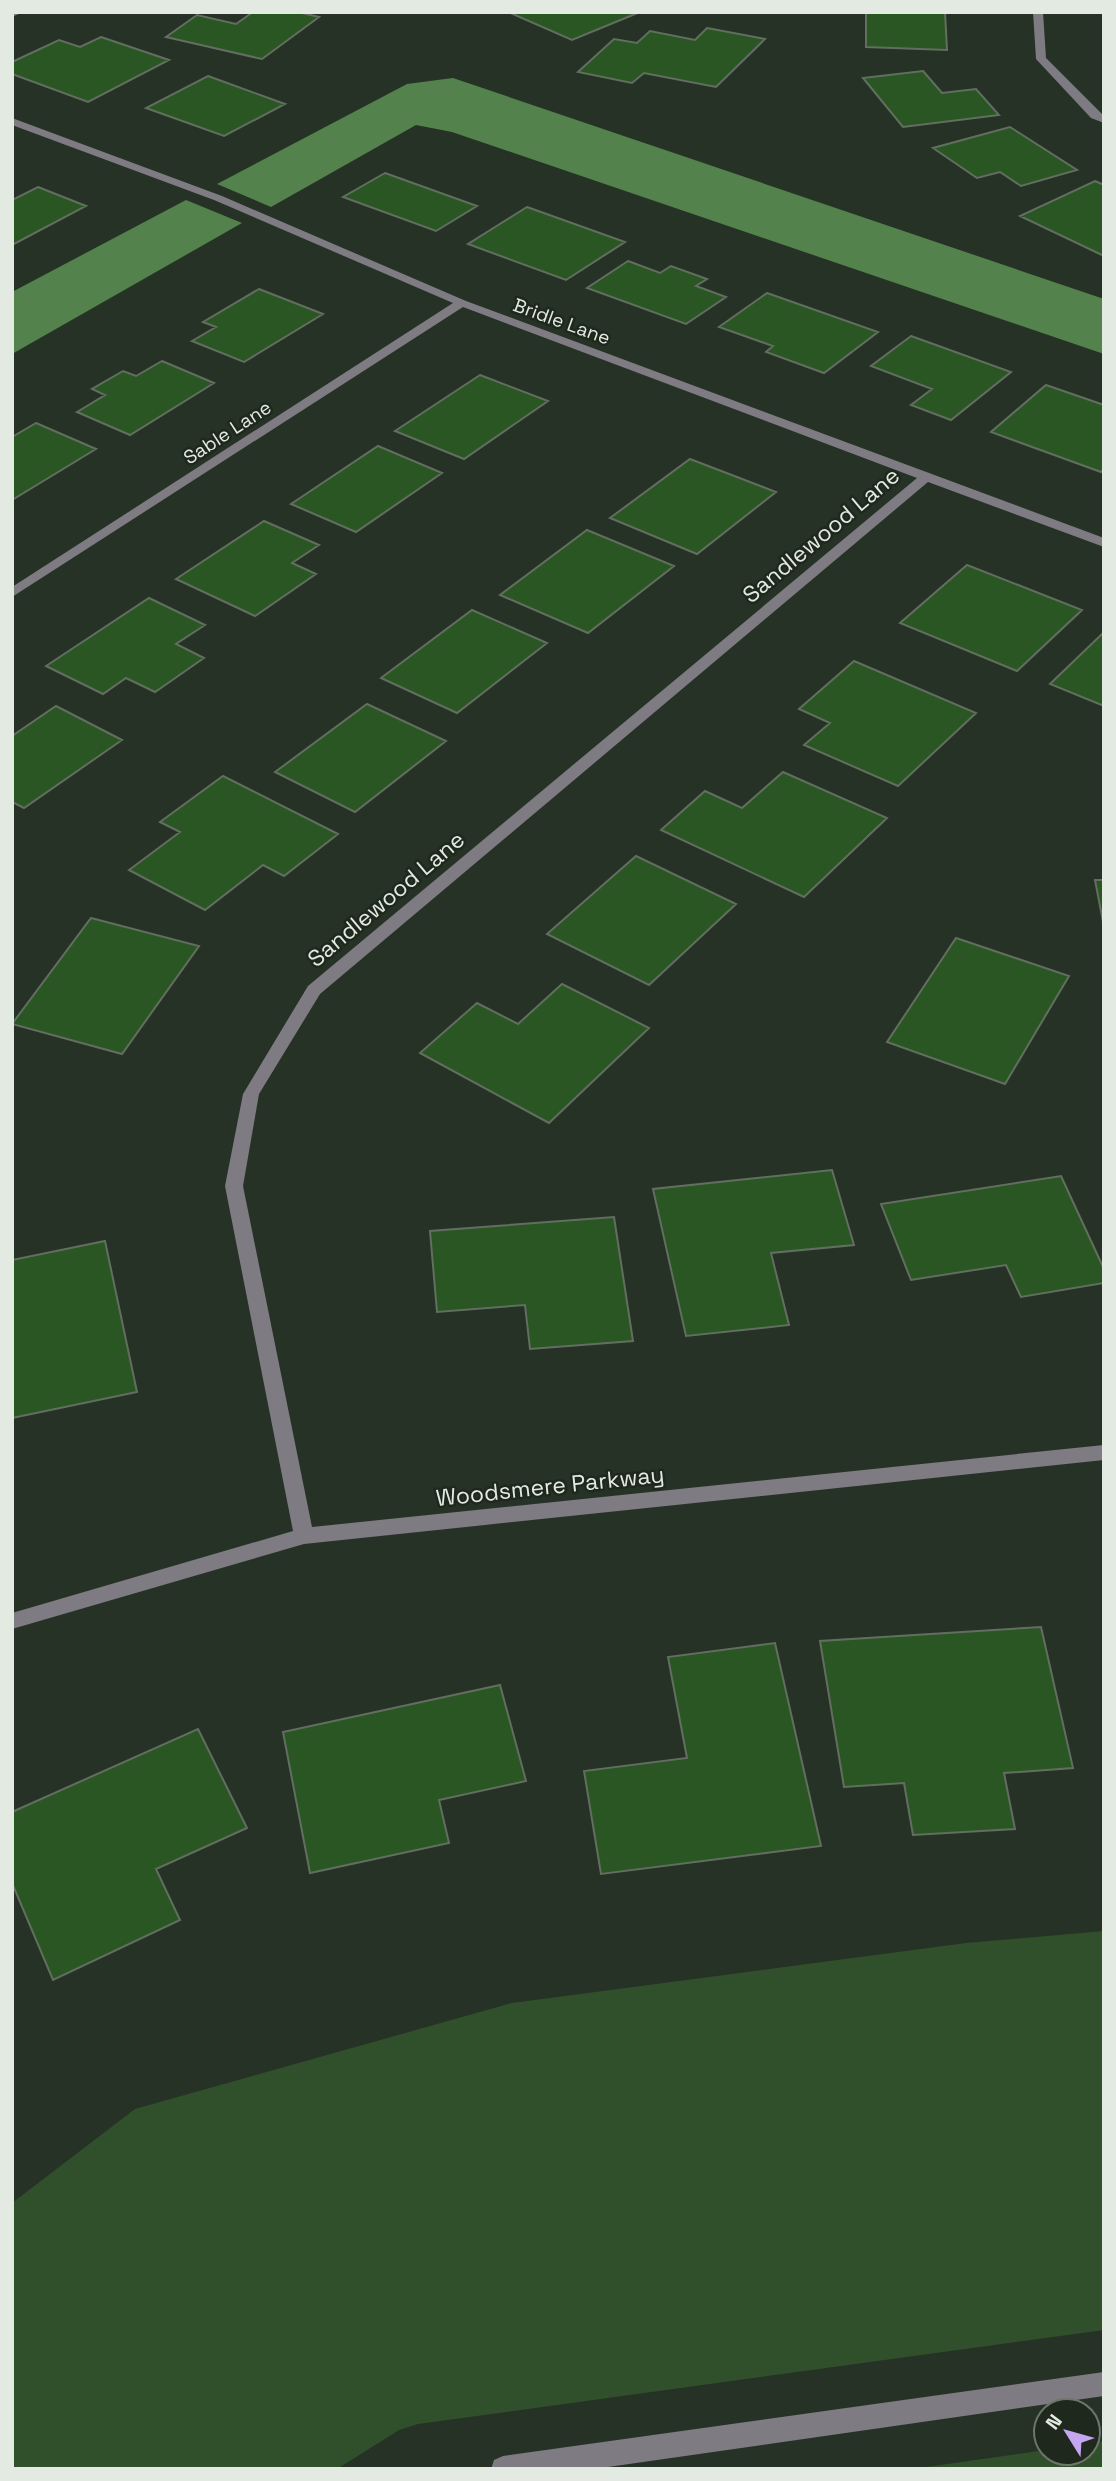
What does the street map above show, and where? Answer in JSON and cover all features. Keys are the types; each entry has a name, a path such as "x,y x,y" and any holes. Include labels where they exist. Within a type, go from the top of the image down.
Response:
{"street":[{"path":"12,14 18,12"},
{"path":"1038,12 1041,59 1095,116 1104,120"},
{"name":"Bridle Lane","path":"12,121 218,198 462,303 1104,543"},
{"name":"Sable Lane","path":"12,593 462,303"},
{"name":"Sandlewood Lane","path":"304,1536 234,1186 251,1094 314,990 927,476"},
{"name":"Woodsmere Parkway","path":"12,1621 304,1536 1104,1452"},
{"path":"503,2469 1104,2384"}],"shaded area":[{"path":"453,78 1104,299 1104,354 452,132 416,125 271,207 217,184 407,84"},
{"path":"186,200 242,223 12,354 12,292"},
{"path":"1104,1931 1104,2330 418,2424 399,2430 337,2469 12,2469 12,2203 135,2109 512,2003 966,1943"},
{"path":"1102,2441 1104,2469 912,2469 1032,2452 1032,2467 1102,2467"}],"building":[{"path":"253,12 298,12 319,17 262,59 166,37 197,15 236,24"},
{"path":"508,12 640,12 572,40"},
{"path":"866,12 945,12 947,50 866,47"},
{"path":"707,28 765,39 716,87 644,73 632,83 578,72 614,39 637,43 650,31 695,40"},
{"path":"101,37 169,60 88,102 12,74 12,62 59,40 80,47"},
{"path":"923,71 942,93 976,89 999,115 903,127 863,78"},
{"path":"208,76 285,104 224,136 146,108"},
{"path":"1010,127 1077,170 1021,186 1000,172 977,178 933,148"},
{"path":"385,173 477,206 436,231 343,197"},
{"path":"1095,181 1104,185 1104,256 1020,216"},
{"path":"38,187 86,206 12,245 12,200"},
{"path":"527,207 625,242 566,280 468,244"},
{"path":"628,261 660,273 671,266 707,279 696,286 726,297 686,324 587,288"},
{"path":"259,289 323,314 244,362 192,341 216,327 203,322"},
{"path":"767,293 878,332 824,373 766,352 773,346 719,327"},
{"path":"911,336 1011,372 951,420 911,405 932,389 871,366"},
{"path":"162,361 214,383 130,435 77,412 105,395 92,389 123,371 136,376"},
{"path":"480,375 548,401 464,459 395,431"},
{"path":"1046,385 1104,405 1104,469 1101,472 991,432"},
{"path":"36,423 96,449 12,500 12,437"},
{"path":"378,446 442,473 356,532 291,504"},
{"path":"690,459 776,492 697,554 610,518"},
{"path":"264,521 319,545 292,563 316,574 255,616 176,579"},
{"path":"587,530 674,566 588,633 500,595"},
{"path":"967,565 1082,610 1017,671 900,623"},
{"path":"149,598 205,625 176,644 204,658 155,692 126,678 103,694 46,666"},
{"path":"472,610 547,643 457,713 381,678"},
{"path":"1104,632 1104,706 1050,684"},
{"path":"854,661 976,713 898,786 804,745 830,723 799,709"},
{"path":"367,704 446,741 355,812 275,772"},
{"path":"56,706 122,740 24,808 12,802 12,736"},
{"path":"783,772 887,818 804,897 661,830 705,791 742,808"},
{"path":"223,776 338,834 284,876 263,865 205,910 129,870 180,832 160,822"},
{"path":"636,856 736,904 649,985 547,934"},
{"path":"1095,880 1104,880 1104,927"},
{"path":"91,918 199,946 122,1054 12,1024"},
{"path":"956,938 1069,976 1005,1084 887,1042"},
{"path":"562,984 649,1028 549,1123 420,1053 477,1003 518,1024"},
{"path":"832,1170 854,1245 771,1253 789,1325 686,1336 653,1189"},
{"path":"1061,1176 1104,1269 1104,1283 1021,1297 1006,1265 911,1280 881,1204"},
{"path":"614,1217 633,1341 530,1349 525,1305 437,1312 430,1231"},
{"path":"105,1241 137,1392 12,1418 12,1260"},
{"path":"1041,1627 1073,1768 1004,1773 1015,1829 913,1835 904,1783 844,1787 820,1641"},
{"path":"775,1643 821,1846 601,1874 584,1771 687,1758 668,1657"},
{"path":"500,1685 526,1781 439,1800 449,1843 310,1873 283,1732"},
{"path":"198,1729 247,1828 156,1869 180,1920 53,1980 12,1883 12,1812"}]}
